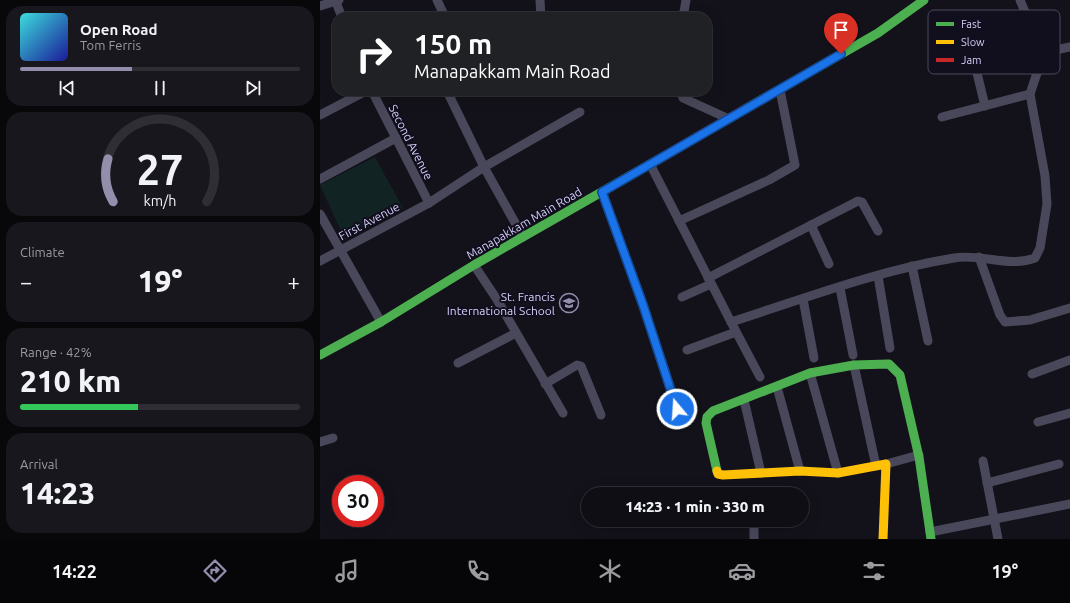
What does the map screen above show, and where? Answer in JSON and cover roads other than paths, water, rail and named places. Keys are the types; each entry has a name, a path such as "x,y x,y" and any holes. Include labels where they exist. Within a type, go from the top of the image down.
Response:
{"main road":[{"name":"Manapakkam Main Road","path":"320,355 381,322 474,265 878,33 924,0"},
{"path":"883,539 886,464 838,473 800,471 718,474 706,423 707,417 713,410 744,400 810,373 854,365 889,364 900,375 919,456 930,536"}],"street":[{"path":"320,6 337,0 341,12"},
{"path":"437,0 443,12"},
{"path":"540,0 541,12"},
{"path":"684,12 686,0"},
{"path":"1020,0 1024,10"},
{"path":"1060,49 1070,47"},
{"path":"977,74 985,106"},
{"path":"731,322 912,266 967,256 1015,262 1030,260 1038,255 1047,204 1045,176 1030,94 1037,74"},
{"path":"679,221 769,180 795,165 780,90"},
{"path":"942,117 1030,94"},
{"path":"320,115 356,96"},
{"name":"Second Avenue","path":"375,96 429,203"},
{"path":"449,96 484,167 523,237"},
{"path":"682,96 683,98 729,119"},
{"name":"First Avenue","path":"320,260 429,203 484,167 580,112"},
{"path":"320,179 396,138"},
{"path":"650,164 709,281 760,377"},
{"path":"602,192 643,305 677,409"},
{"path":"682,297 811,225 860,201 878,231"},
{"path":"320,214 381,322"},
{"path":"811,225 829,264"},
{"path":"979,257 1000,315 1006,322 1030,320 1070,308"},
{"path":"474,265 496,298 563,413"},
{"path":"912,266 928,341"},
{"path":"878,276 890,348"},
{"path":"840,288 854,355"},
{"path":"803,299 814,358"},
{"path":"687,350 736,332"},
{"path":"458,363 516,333"},
{"path":"1032,374 1070,360"},
{"path":"545,384 577,365 581,366 601,415"},
{"path":"854,365 876,466"},
{"path":"810,373 838,473"},
{"path":"777,387 800,471"},
{"path":"744,400 761,473"},
{"path":"1038,422 1070,413"},
{"path":"320,442 333,438"},
{"path":"886,464 919,456"},
{"path":"983,461 998,539"},
{"path":"987,483 1058,464"},
{"path":"930,536 994,520 1070,504"},
{"path":"754,527 754,539"}],"place":[{"name":"St. Francis International School","path":"569,303"}]}
